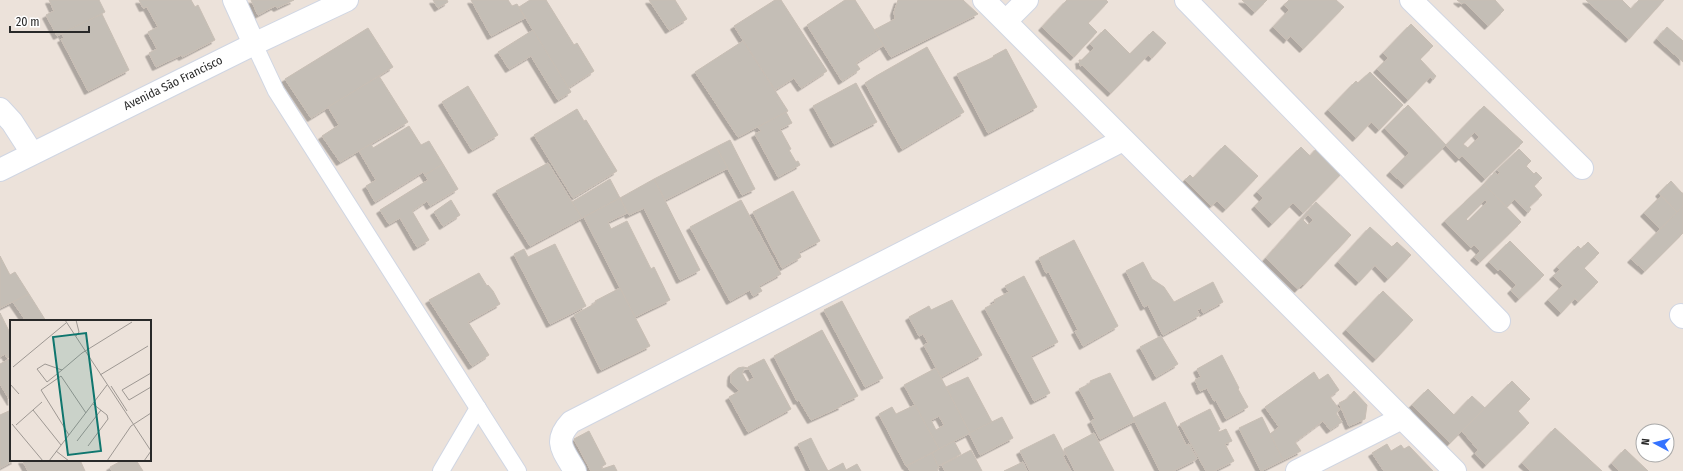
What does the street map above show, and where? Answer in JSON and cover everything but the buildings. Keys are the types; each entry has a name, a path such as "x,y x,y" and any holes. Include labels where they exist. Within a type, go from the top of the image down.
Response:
{"street":[{"path":"234,0 254,44"},
{"name":"Avenida São Francisco","path":"0,170 254,44 347,0"},
{"path":"984,0 1455,471"},
{"path":"1006,21 1027,0"},
{"path":"1186,0 1499,321"},
{"path":"1411,0 1582,168"},
{"path":"0,108 12,122 32,153"},
{"path":"575,471 560,444 561,435 571,422 1123,140"},
{"path":"1297,471 1402,418"}],"lane":[{"path":"254,44 276,91 518,471"},
{"path":"441,471 478,408"}]}
